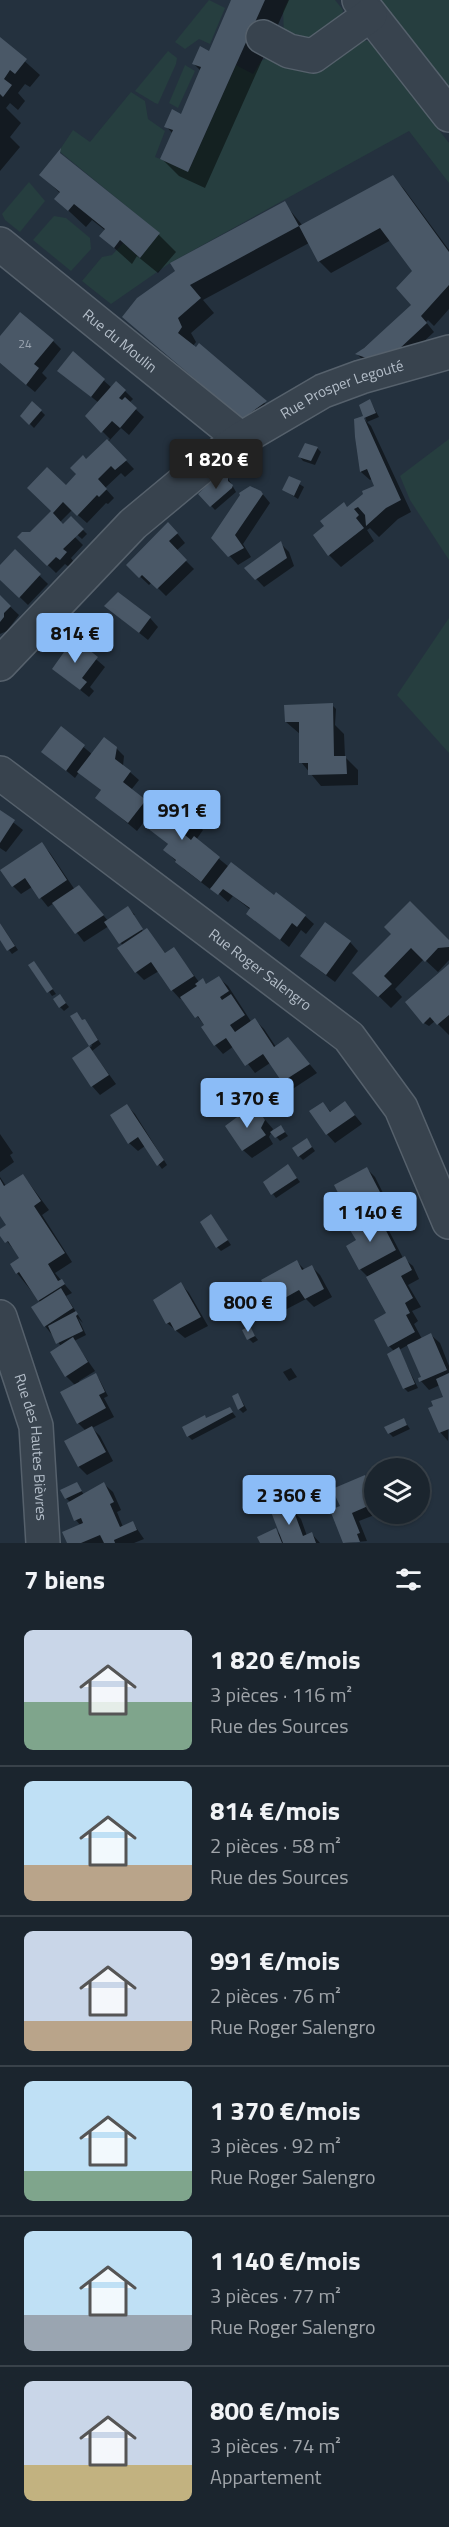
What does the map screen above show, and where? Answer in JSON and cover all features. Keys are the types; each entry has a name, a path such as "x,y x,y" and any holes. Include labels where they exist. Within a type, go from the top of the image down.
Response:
{"street":[{"path":"263,38 289,51 313,56 364,7 449,115"},
{"name":"Rue du Moulin","path":"0,244 241,439"},
{"name":"Rue Prosper Legouté","path":"0,664 133,524 204,465 241,439 322,391 361,377 449,352"},
{"name":"Rue Roger Salengro","path":"0,773 349,1037 400,1108 449,1222"},
{"name":"Rue des Hautes Bièvres","path":"0,1317 36,1426 43,1543"}],"green space":[{"path":"209,0 225,8 210,44 199,39 185,49 175,42"},
{"path":"288,0 335,0 343,10 342,17 312,47 284,34 283,11"},
{"path":"380,0 449,0 449,89"},
{"path":"357,40 368,41 375,48 449,143 449,183 409,131 170,263 111,304 82,281 102,257 112,255 123,243 140,258 158,232 59,151 73,130 90,142 131,92 145,101 148,119 165,131 155,157 189,170 236,65 253,74 261,61 274,55"},
{"path":"168,51 177,58 176,64 158,104 135,91"},
{"path":"185,65 195,71 178,108 169,103"},
{"path":"29,182 45,201 20,232 5,220 2,214"},
{"path":"54,216 66,218 90,238 91,249 71,271 33,240"},
{"path":"449,439 449,560 410,500 400,476"},
{"path":"449,618 449,753 397,695"}],"building":[{"path":"231,0 265,0 188,172 160,159 173,130 164,127 172,109 181,114 201,67 192,64 200,46 209,51"},
{"path":"0,37 27,59 15,74 10,70 4,79 12,85 3,97 0,94"},
{"path":"61,148 60,153 160,233 140,258 120,240 114,248 99,236 105,229 74,204 68,211 54,199 60,192 39,175"},
{"path":"393,175 449,252 449,285 421,316 427,323 383,364 355,354 411,305 396,288 412,271 380,228 318,262 299,226"},
{"path":"285,201 299,226 190,285 201,298 178,318 182,327 178,333 196,347 199,343 267,401 242,419 122,317 137,298 175,271 170,263"},
{"path":"20,312 54,340 34,364 39,368 26,385 0,363 0,336"},
{"path":"73,351 105,379 91,397 57,371"},
{"path":"116,381 126,390 119,398 122,400 125,397 137,408 120,428 112,421 101,433 85,416"},
{"path":"370,399 376,413 364,418 401,500 386,508 366,526 365,515 358,507 354,509 359,515 356,518 364,528 328,556 313,535 324,526 320,521 344,502 347,507 363,494 362,491 374,486 367,469 360,472 354,419 363,416 359,405"},
{"path":"32,401 42,410 29,425 20,416"},
{"path":"107,439 127,460 115,470 111,466 98,479 107,489 99,497 97,495 77,516 63,502 53,513 63,524 71,516 84,529 63,549 67,552 60,560 56,557 47,566 17,537 22,532 30,532 51,511 27,488 47,467 66,485 76,474 70,468 83,455 86,459"},
{"path":"305,443 318,447 311,461 298,457"},
{"path":"220,473 228,477 228,481 233,485 210,507 198,494"},
{"path":"289,476 301,481 294,496 282,490"},
{"path":"250,486 263,494 235,535 244,548 228,557 211,538 240,495 239,493"},
{"path":"168,522 178,533 169,541 187,560 157,589 142,575 139,578 126,565"},
{"path":"281,541 287,558 255,580 244,568"},
{"path":"15,549 41,574 19,598 0,580 0,565"},
{"path":"118,592 151,617 139,633 104,606"},
{"path":"0,595 11,606 4,613 0,622"},
{"path":"74,638 98,657 82,678 87,682 80,690 52,669"},
{"path":"333,703 334,756 346,756 347,774 308,775 308,763 299,763 299,722 285,722 284,705"},
{"path":"61,726 85,745 66,771 41,752"},
{"path":"104,737 117,747 115,759 131,771 123,782 146,800 128,823 95,798 101,790 77,772"},
{"path":"167,799 196,821 185,835 191,840 194,836 220,857 201,882 163,850 168,844 146,827"},
{"path":"0,810 15,820 0,843"},
{"path":"42,842 67,880 39,899 25,878 12,887 0,870"},
{"path":"231,862 274,895 276,892 306,915 297,927 292,923 280,940 246,914 250,908 223,889 218,895 210,889"},
{"path":"79,885 104,915 75,934 52,903"},
{"path":"410,901 449,940 449,947 438,948 425,962 411,948 384,976 392,984 378,997 352,973 391,934 384,927"},
{"path":"128,906 143,929 119,944 104,922"},
{"path":"325,922 351,941 326,975 300,956"},
{"path":"0,923 15,946 7,951 0,940"},
{"path":"147,928 165,953 174,947 194,976 171,991 151,962 135,973 117,948"},
{"path":"34,961 53,989 47,993 28,965"},
{"path":"449,964 449,1015 437,1025 430,1017 423,1024 405,1002"},
{"path":"219,976 229,991 220,997 222,1000 231,994 245,1015 230,1025 235,1032 255,1018 274,1047 288,1037 310,1064 282,1082 263,1054 245,1066 226,1038 214,1046 201,1027 204,1025 198,1016 195,1018 180,997 197,986 195,984 203,978 206,984"},
{"path":"60,994 66,1003 59,1008 53,999"},
{"path":"77,1012 82,1020 85,1019 98,1040 89,1046 70,1016"},
{"path":"89,1046 109,1075 91,1087 72,1058"},
{"path":"345,1101 355,1115 326,1135 309,1111 323,1102 330,1112"},
{"path":"127,1104 164,1160 157,1166 138,1137 128,1144 110,1115"},
{"path":"248,1109 252,1115 261,1114 265,1120 261,1128 266,1135 242,1151 225,1126"},
{"path":"281,1125 285,1132 275,1138 270,1132"},
{"path":"307,1138 312,1147 298,1157 292,1148"},
{"path":"288,1164 297,1178 271,1195 263,1182"},
{"path":"367,1167 381,1194 348,1212 334,1185"},
{"path":"23,1174 41,1201 34,1206 65,1253 48,1264 58,1281 62,1279 65,1284 38,1301 19,1272 16,1274 10,1264 19,1258 8,1241 5,1243 0,1236 0,1229 6,1225 0,1216 0,1179 4,1186"},
{"path":"211,1214 228,1240 216,1248 200,1222"},
{"path":"378,1215 396,1250 359,1270 346,1246 356,1240 350,1230 357,1226 355,1223 359,1225"},
{"path":"405,1256 412,1270 401,1276 413,1298 405,1303 410,1313 406,1315 415,1332 388,1347 374,1320 386,1313 366,1277"},
{"path":"297,1260 302,1270 312,1265 324,1289 305,1299 299,1290 274,1304 261,1280"},
{"path":"181,1282 201,1317 175,1331 170,1322 166,1324 153,1300"},
{"path":"61,1288 73,1308 44,1327 31,1307"},
{"path":"76,1311 83,1331 56,1344 48,1326"},
{"path":"250,1326 255,1336 247,1340 242,1330"},
{"path":"431,1333 447,1370 419,1382 418,1378 421,1377 407,1345"},
{"path":"73,1337 88,1362 65,1377 50,1352"},
{"path":"399,1347 415,1384 403,1389 387,1354"},
{"path":"96,1373 105,1392 99,1395 106,1408 77,1424 60,1392"},
{"path":"449,1373 449,1429 439,1433 428,1408 433,1406 431,1401 443,1397 436,1379"},
{"path":"238,1393 244,1406 238,1410 232,1396"},
{"path":"230,1407 233,1412 187,1437 182,1427 205,1415 206,1418"},
{"path":"404,1418 407,1425 388,1434 384,1427"},
{"path":"92,1426 106,1452 78,1467 64,1441"},
{"path":"364,1475 364,1508 352,1513 360,1533 357,1534 360,1542 343,1543 330,1510 340,1506 332,1489"},
{"path":"77,1482 82,1491 65,1499 60,1490"},
{"path":"104,1482 114,1502 110,1504 120,1527 133,1521 137,1530 114,1540 115,1543 104,1543 100,1535 81,1543 67,1543 62,1532 83,1523 81,1518 74,1521 67,1503"},
{"path":"278,1500 283,1513 293,1509 303,1536 312,1532 316,1543 283,1543 268,1504"},
{"path":"276,1528 282,1543 260,1543 257,1537"}]}
